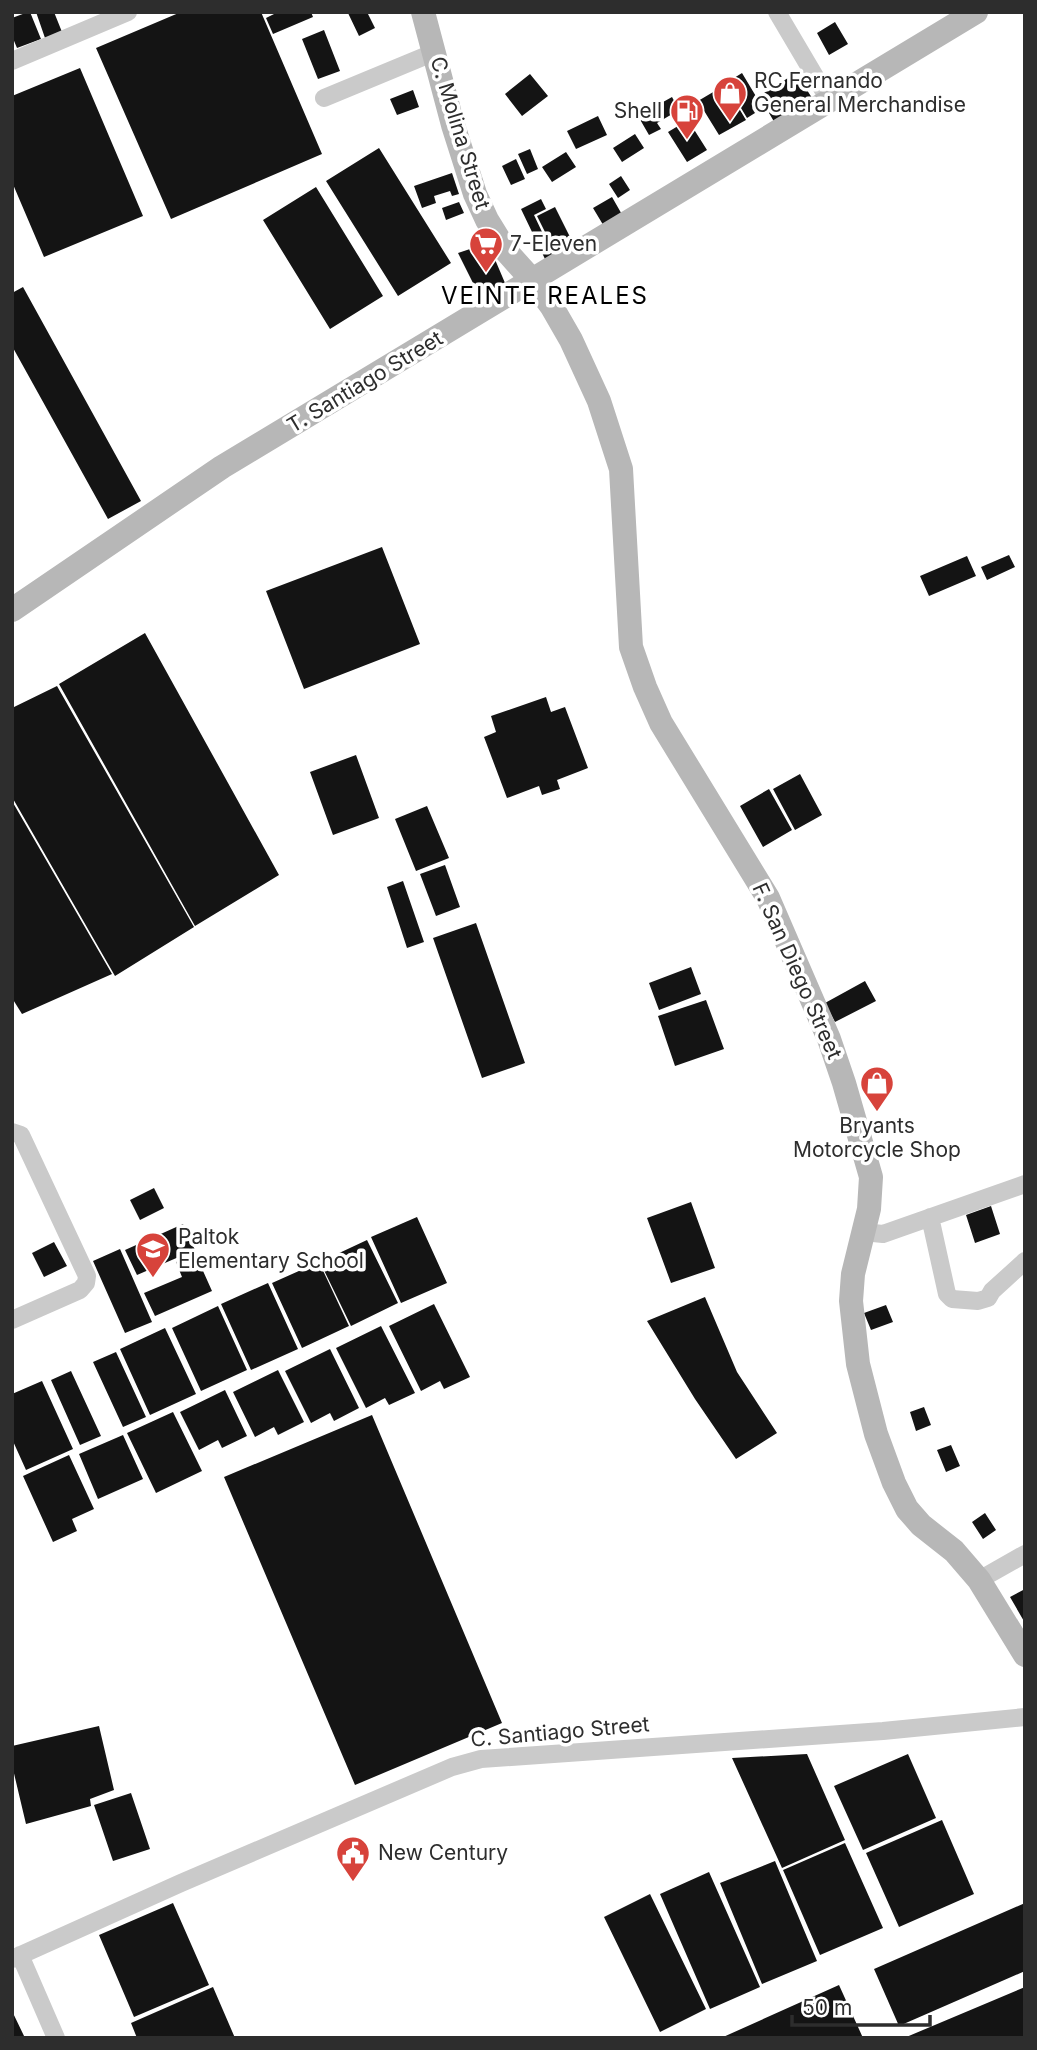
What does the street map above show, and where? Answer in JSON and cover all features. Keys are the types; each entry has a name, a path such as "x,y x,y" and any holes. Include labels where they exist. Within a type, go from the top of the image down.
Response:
{"street":[{"path":"12,61 128,12"},
{"name":"C. Molina Street","path":"423,12 453,125 475,194 486,219 506,251 533,281"},
{"path":"777,12 829,100"},
{"name":"T. Santiago Street","path":"12,610 222,467 976,12"},
{"path":"324,98 435,52"},
{"name":"F. San Diego Street","path":"533,281 571,340 599,401 621,469 631,647 645,687 661,723 768,898 829,1039 845,1083 871,1177 869,1209 853,1275 851,1301 858,1364 869,1414 894,1483 907,1509 921,1525 954,1551 979,1580 1023,1647"},
{"path":"12,1132 21,1135 87,1276 86,1283 80,1290 12,1320"},
{"path":"863,1232 883,1234 1025,1184"},
{"path":"930,1217 947,1294 952,1299 978,1301 988,1298 992,1291 1025,1261"},
{"path":"979,1580 1025,1553"},
{"name":"C. Santiago Street","path":"16,1957 439,1772 481,1759 883,1731 1025,1717"},
{"path":"16,1957 56,2038"}],"building":[{"path":"28,12 41,39 17,48 12,36 12,18"},
{"path":"36,12 54,12 62,32 45,38"},
{"path":"181,12 261,12 322,154 171,219 96,48"},
{"path":"278,12 311,12 313,17 273,34 266,18"},
{"path":"367,12 375,28 359,36 348,13"},
{"path":"835,22 848,44 829,55 817,33"},
{"path":"324,30 340,71 318,79 302,39"},
{"path":"80,68 143,216 44,257 12,182 12,96"},
{"path":"742,73 763,108 747,118 726,83"},
{"path":"796,73 814,101 776,125 759,96"},
{"path":"530,74 548,96 522,116 505,94"},
{"path":"725,85 746,120 719,135 698,101"},
{"path":"413,90 419,107 397,115 390,99"},
{"path":"672,97 679,110 657,123 661,129 649,135 638,116"},
{"path":"598,116 607,135 576,149 567,131"},
{"name":"Shell","path":"688,120 707,150 687,162 668,132"},
{"path":"635,134 644,148 622,162 613,148"},
{"path":"379,148 451,263 398,296 326,181"},
{"path":"530,149 538,169 527,174 518,154"},
{"path":"566,152 576,167 552,182 542,167"},
{"path":"516,159 525,179 511,185 502,166"},
{"path":"452,173 459,194 452,196 450,191 434,196 436,203 422,208 414,186"},
{"path":"621,176 630,190 618,198 609,184"},
{"path":"316,187 383,296 330,329 263,220"},
{"path":"612,197 624,218 605,228 593,208"},
{"path":"541,199 546,209 534,215 553,255 545,259 521,209"},
{"path":"459,202 464,213 446,220 442,208"},
{"path":"555,207 574,245 556,254 537,216"},
{"path":"488,243 505,283 479,295 458,253"},
{"path":"23,287 141,501 108,519 12,346 12,293"},
{"path":"382,547 420,644 304,689 266,591"},
{"path":"1009,555 1015,567 987,580 981,567"},
{"path":"967,556 976,576 929,596 920,576"},
{"path":"145,633 279,875 195,926 59,684"},
{"path":"57,686 194,927 115,976 12,797 12,708"},
{"path":"546,697 551,712 565,707 588,768 557,780 560,789 542,795 539,786 507,798 484,737 496,732 491,716"},
{"path":"356,755 379,818 333,835 310,772"},
{"path":"800,774 822,815 795,830 773,789"},
{"path":"769,789 792,830 763,847 740,806"},
{"path":"12,801 112,974 22,1014 12,998"},
{"path":"427,806 449,858 416,871 395,819"},
{"path":"445,865 460,907 436,916 420,874"},
{"path":"403,881 424,942 407,948 387,887"},
{"path":"476,923 525,1063 482,1078 433,938"},
{"path":"691,967 701,994 659,1010 649,983"},
{"path":"865,981 876,1001 835,1022 825,1003"},
{"path":"706,1000 724,1049 675,1066 658,1016"},
{"path":"154,1188 164,1208 140,1220 130,1200"},
{"path":"691,1202 715,1268 671,1283 647,1218"},
{"path":"991,1206 1000,1234 975,1243 966,1215"},
{"path":"417,1217 447,1283 401,1303 371,1237"},
{"path":"183,1224 195,1250 137,1275 125,1250"},
{"path":"367,1240 398,1303 351,1326 320,1262"},
{"path":"54,1242 67,1266 44,1277 32,1253"},
{"path":"120,1249 152,1322 125,1333 93,1261"},
{"path":"195,1253 212,1291 155,1316 144,1293 182,1277 176,1262"},
{"path":"319,1262 349,1326 302,1348 272,1283"},
{"path":"268,1283 298,1349 251,1370 221,1304"},
{"path":"705,1297 737,1372 777,1433 736,1459 647,1321"},
{"path":"434,1304 470,1377 444,1389 440,1381 421,1391 389,1326"},
{"path":"886,1305 893,1322 871,1330 864,1313"},
{"path":"218,1306 247,1370 201,1391 172,1328"},
{"path":"381,1326 415,1393 389,1405 385,1398 366,1408 336,1348"},
{"path":"165,1328 196,1394 150,1415 120,1349"},
{"path":"330,1349 359,1408 334,1421 330,1413 311,1423 285,1371"},
{"path":"116,1352 146,1417 123,1427 93,1362"},
{"path":"278,1370 304,1422 278,1435 274,1427 255,1437 233,1392"},
{"path":"71,1371 101,1436 80,1445 51,1380"},
{"path":"42,1381 73,1449 26,1470 12,1439 12,1394"},
{"path":"225,1390 247,1436 222,1448 218,1440 199,1450 180,1412"},
{"path":"924,1407 931,1425 916,1431 910,1412"},
{"path":"173,1412 202,1471 156,1493 127,1433"},
{"path":"372,1415 502,1723 355,1785 224,1477"},
{"path":"123,1435 143,1479 98,1499 79,1454"},
{"path":"951,1445 960,1466 946,1472 937,1450"},
{"path":"69,1455 94,1509 72,1519 77,1531 53,1542 23,1476"},
{"path":"985,1513 996,1530 983,1539 972,1522"},
{"path":"1025,1589 1025,1623 1010,1597"},
{"path":"99,1726 114,1790 90,1799 91,1806 26,1824 12,1765 12,1746"},
{"path":"807,1754 845,1840 782,1868 732,1758"},
{"path":"908,1754 936,1818 863,1850 834,1786"},
{"path":"131,1793 150,1849 113,1861 94,1805"},
{"path":"942,1820 974,1894 899,1927 866,1853"},
{"path":"845,1843 883,1928 820,1955 783,1870"},
{"path":"775,1861 817,1961 762,1984 720,1883"},
{"path":"709,1872 760,1987 710,2009 660,1894"},
{"path":"650,1894 706,2009 660,2032 604,1917"},
{"path":"173,1903 209,1985 134,2017 99,1935"},
{"path":"1025,1903 1025,1971 899,2026 874,1969"},
{"path":"839,1985 863,2038 721,2038"},
{"path":"213,1987 235,2038 137,2038 131,2023"},
{"path":"1025,1987 1025,2038 904,2038"},
{"path":"12,2011 25,2038 12,2038"}],"place":[{"name":"RC Fernando General Merchandise","path":"730,123"},
{"name":"Shell","path":"687,141"},
{"name":"7-Eleven","path":"486,274"},
{"name":"Bryants Motorcycle Shop","path":"877,1113"},
{"name":"Paltok Elementary School","path":"153,1279"},
{"name":"New Century","path":"353,1883"}],"district":[{"name":"VEINTE REALES","path":"545,296"}]}
